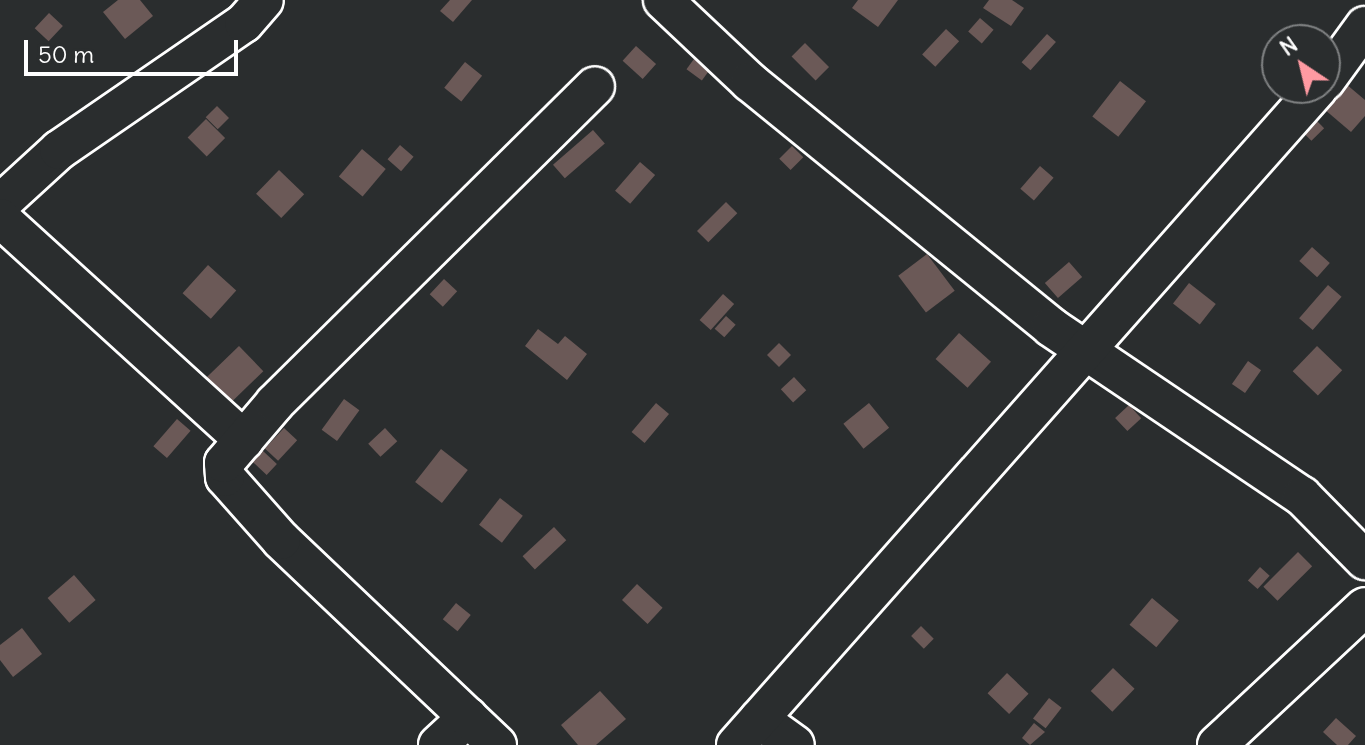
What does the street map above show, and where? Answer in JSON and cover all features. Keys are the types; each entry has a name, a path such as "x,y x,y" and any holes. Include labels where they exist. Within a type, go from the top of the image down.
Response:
{"street":[{"path":"0,204 59,150 244,23 264,0"},
{"path":"663,0 750,82 1051,327 1302,496 1365,560"},
{"path":"1341,59 1365,26"},
{"path":"497,745 281,540 225,477 224,463 595,86"},
{"path":"795,745 748,732 1304,104"},
{"path":"0,218 244,440"},
{"path":"1217,745 1365,607"},
{"path":"438,745 468,717"}],"building":[{"path":"118,0 140,0 153,16 125,39 103,12"},
{"path":"450,0 472,0 453,22 440,11"},
{"path":"858,0 898,0 878,27 852,8"},
{"path":"989,0 1012,0 1024,8 1011,26 983,8"},
{"path":"49,13 63,26 49,41 35,28"},
{"path":"980,18 994,30 982,43 968,32"},
{"path":"946,29 959,41 935,67 922,55"},
{"path":"1047,34 1056,42 1030,70 1022,62"},
{"path":"710,37 725,48 702,81 686,69"},
{"path":"805,43 829,67 816,80 792,56"},
{"path":"636,46 656,64 643,79 623,61"},
{"path":"465,62 482,76 461,101 444,88"},
{"path":"1120,81 1146,101 1118,137 1092,116"},
{"path":"1346,84 1365,100 1365,116 1351,132 1324,109 1328,104 1341,104 1341,90"},
{"path":"217,106 229,118 218,129 206,117"},
{"path":"1310,114 1324,128 1311,141 1297,127"},
{"path":"206,119 225,138 207,156 188,137"},
{"path":"593,130 605,144 565,178 553,165"},
{"path":"400,145 414,157 401,171 388,159"},
{"path":"792,146 803,157 791,170 779,159"},
{"path":"362,149 386,169 363,197 339,177"},
{"path":"640,162 655,175 630,204 615,191"},
{"path":"1040,166 1054,178 1034,200 1020,189"},
{"path":"279,170 304,194 281,218 256,194"},
{"path":"726,202 737,213 708,242 697,231"},
{"path":"1312,247 1330,263 1317,277 1299,261"},
{"path":"927,254 955,291 926,312 898,276"},
{"path":"1069,262 1082,277 1058,298 1045,283"},
{"path":"208,265 236,290 211,319 183,293"},
{"path":"444,279 457,291 443,307 430,294"},
{"path":"1189,283 1216,304 1200,324 1173,303"},
{"path":"1328,285 1342,297 1313,330 1299,318"},
{"path":"723,294 734,304 711,330 700,320"},
{"path":"726,316 736,325 724,337 715,329"},
{"path":"538,329 558,344 565,336 587,354 567,380 525,346"},
{"path":"959,333 991,362 968,388 936,359"},
{"path":"779,343 791,355 779,367 767,355"},
{"path":"239,346 263,371 227,406 203,381"},
{"path":"1317,346 1342,370 1318,395 1293,371"},
{"path":"1248,361 1261,370 1245,393 1232,384"},
{"path":"794,377 806,390 793,402 781,389"},
{"path":"344,399 359,410 337,441 322,430"},
{"path":"656,403 669,414 645,443 632,432"},
{"path":"869,403 889,428 863,449 843,424"},
{"path":"1129,405 1141,418 1127,431 1115,418"},
{"path":"177,419 191,431 167,458 153,446"},
{"path":"284,428 297,440 278,461 265,448"},
{"path":"385,428 397,441 380,457 368,444"},
{"path":"441,449 468,470 442,503 415,482"},
{"path":"263,451 277,464 267,475 253,462"},
{"path":"500,498 523,516 502,543 479,525"},
{"path":"554,527 566,540 535,569 523,556"},
{"path":"1298,552 1312,566 1277,601 1263,587"},
{"path":"1260,567 1270,576 1258,589 1248,580"},
{"path":"74,575 96,600 69,623 48,598"},
{"path":"637,584 663,608 648,624 622,600"},
{"path":"1152,598 1179,620 1156,647 1130,625"},
{"path":"456,603 471,615 458,631 443,619"},
{"path":"921,626 934,639 924,649 911,636"},
{"path":"22,628 42,654 13,677 0,660 0,645"},
{"path":"1113,668 1135,689 1112,712 1091,691"},
{"path":"1007,673 1029,694 1009,714 988,693"},
{"path":"600,691 626,719 596,745 578,745 561,725"},
{"path":"1049,698 1062,708 1046,728 1033,718"},
{"path":"1336,718 1356,736 1348,745 1337,745 1323,732"},
{"path":"1034,723 1045,732 1030,745 1022,738"}]}
